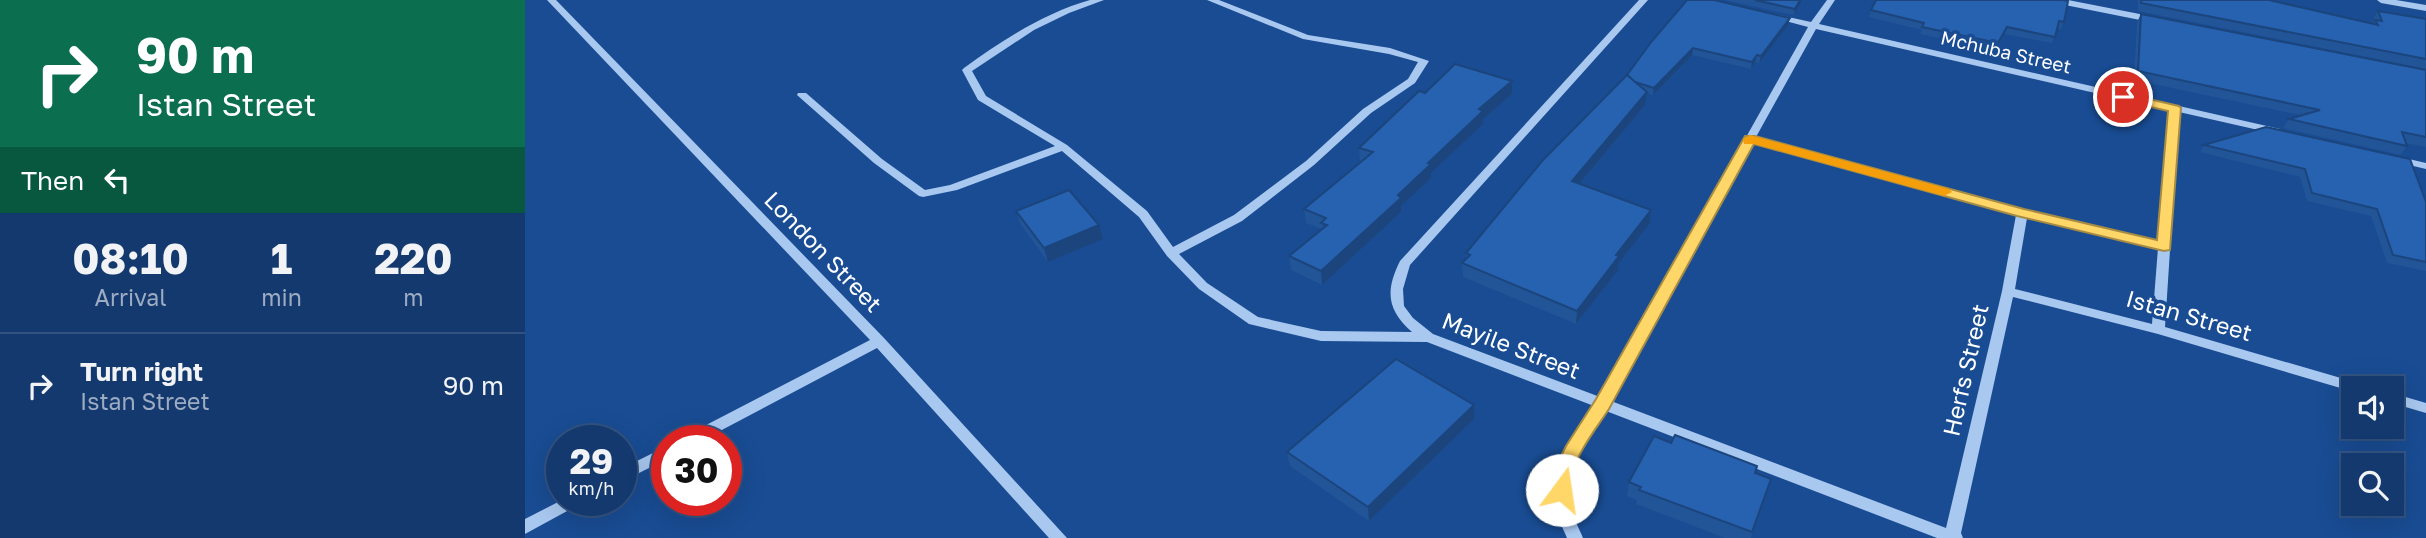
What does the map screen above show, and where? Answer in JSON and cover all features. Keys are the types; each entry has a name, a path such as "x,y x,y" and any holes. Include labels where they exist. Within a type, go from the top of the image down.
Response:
{"street":[{"name":"London Street","path":"551,0 879,341 1059,538"},
{"path":"1100,0 1083,4 1002,44 967,70 982,97 1063,147 1143,214 1171,253 1203,286 1254,321 1321,336 1428,337"},
{"path":"1171,253 1238,218 1310,163 1367,111 1412,81 1425,61 1390,51 1306,37 1211,0"},
{"name":"Mayile Street","path":"1644,0 1404,264 1396,286 1396,306 1407,323 1428,337 1953,538"},
{"path":"1575,538 1563,506 1562,475 1813,26 1831,0"},
{"path":"2055,0 2171,23"},
{"path":"2381,0 2426,8"},
{"name":"Mchuba Street","path":"1763,14 2294,135"},
{"path":"802,95 878,161 923,194 953,188 1063,147"},
{"path":"2158,330 2174,108"},
{"path":"1750,139 2022,213 2164,246"},
{"path":"2386,157 2426,166"},
{"name":"Herfs Street","path":"1953,538 2008,291 2022,213"},
{"name":"Istan Street","path":"2008,291 2158,330 2341,383"},
{"path":"719,425 879,341"},
{"path":"2404,402 2426,408"},
{"path":"525,527 546,516"}],"building":[{"path":"1687,0 1714,0 1790,18 1761,56 1757,55 1752,62 1693,48 1654,88 1635,82 1627,75"},
{"path":"1755,0 1800,0 1795,9"},
{"path":"1876,0 2068,1 2064,22 2059,21 2055,37 2007,27 1998,43 1922,27 1924,23 1871,10"},
{"path":"2141,0 2269,0 2378,25 2375,20 2382,21 2378,11 2426,19 2426,59 2141,3"},
{"path":"2141,14 2426,70 2426,137 2402,132 2407,146 2289,119 2320,110 2138,71"},
{"path":"1455,64 1512,81 1479,109 1483,111 1428,163 1431,164 1398,195 1401,198 1321,271 1289,256 1327,225 1321,223 1326,218 1304,209 1373,152 1359,148 1419,91 1425,93"},
{"path":"1627,75 1647,92 1572,181 1651,210 1577,311 1462,263 1470,255 1466,253 1543,160"},
{"path":"2266,127 2410,159 2426,202 2426,262 2393,255 2377,209 2312,193 2305,169 2204,145"},
{"path":"1069,190 1099,225 1044,248 1016,211"},
{"path":"1396,359 1474,405 1368,507 1287,452"},
{"path":"1675,435 1757,466 1755,473 1771,479 1752,532 1639,490 1641,487 1629,482 1654,436 1671,443"}],"slow traffic":[{"path":"1749,141 1750,139 1944,192"}],"route":[{"path":"1562,490 1562,475 1576,446 1750,139 2022,213 2164,246 2174,108 2123,97"}]}
